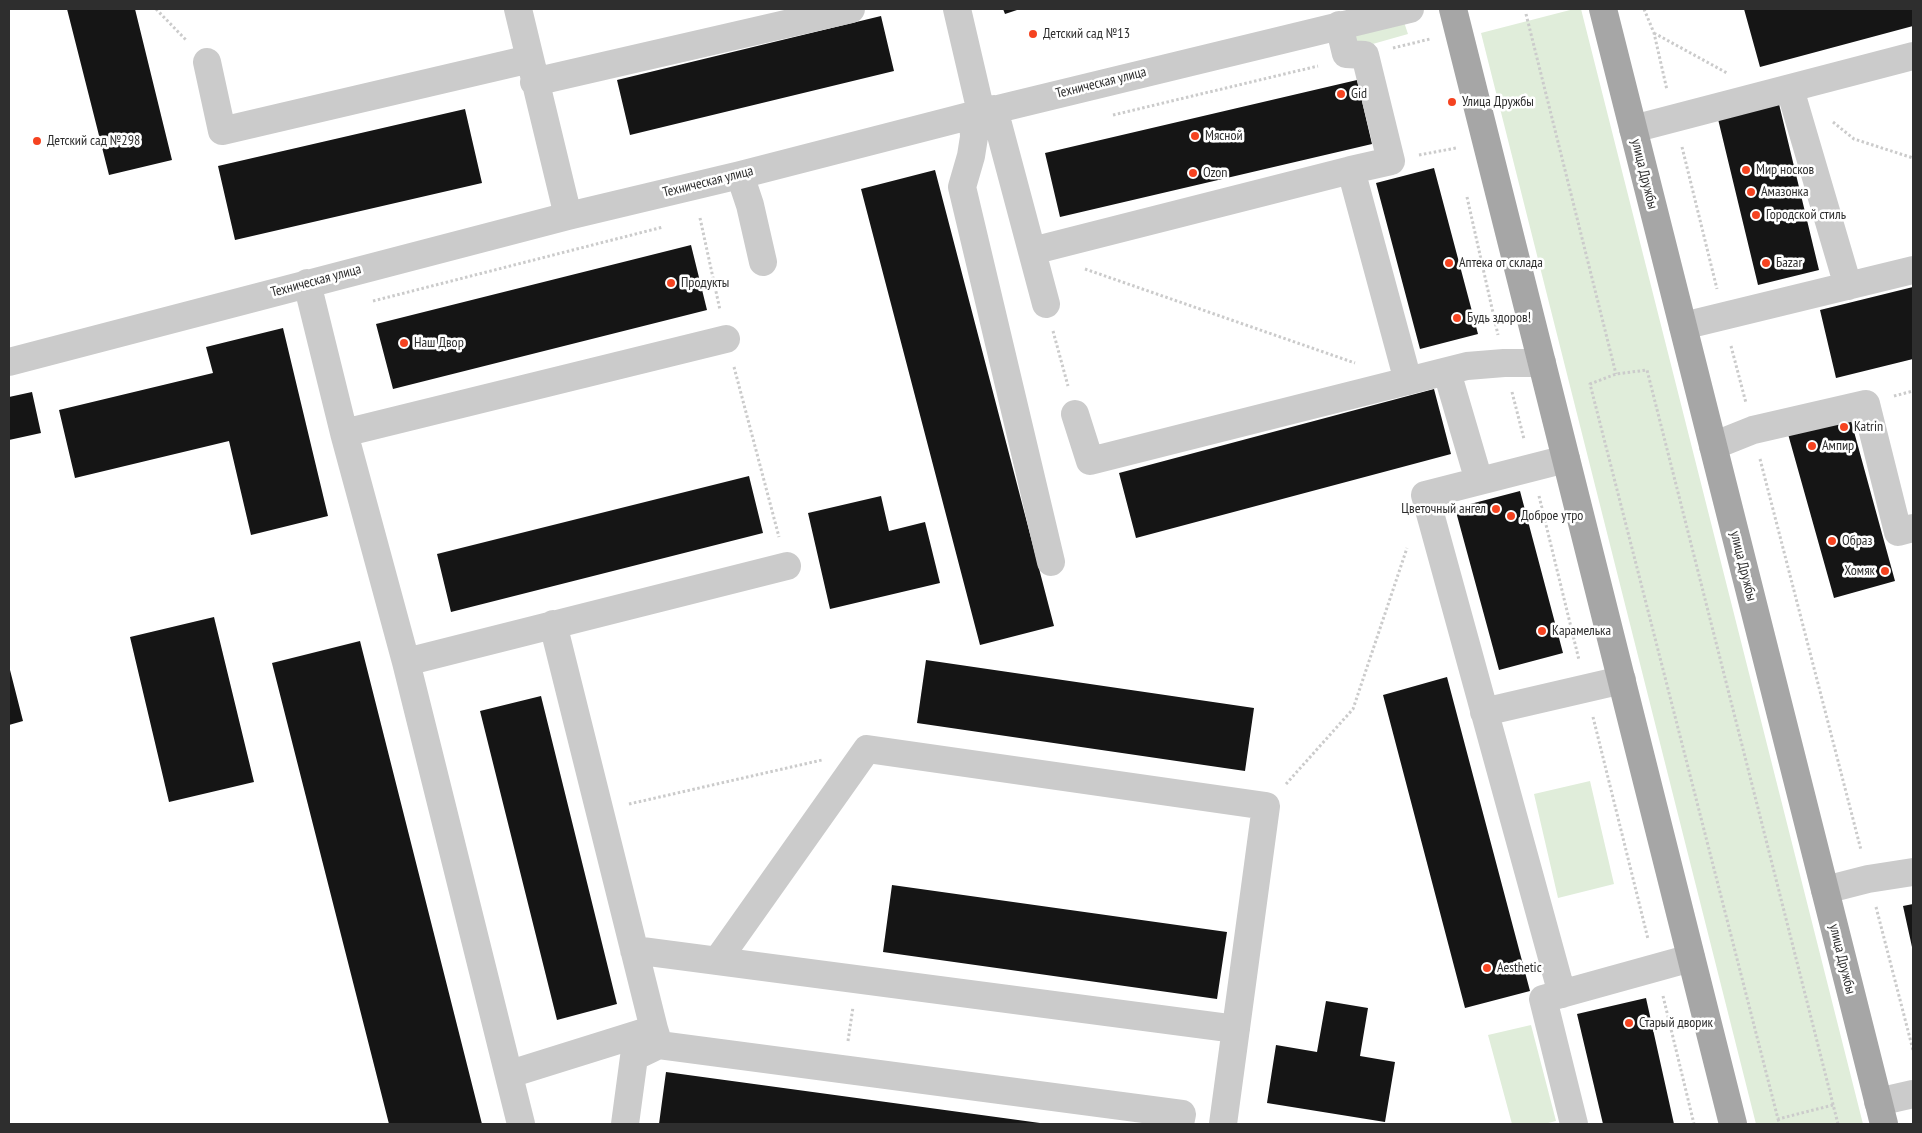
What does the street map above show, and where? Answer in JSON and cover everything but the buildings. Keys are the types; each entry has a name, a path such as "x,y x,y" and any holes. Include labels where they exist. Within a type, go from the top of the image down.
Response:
{"main road":[{"path":"1453,9 1733,1124"},
{"name":"улица Дружбы","path":"1603,9 1881,1113"}],"street":[{"path":"518,9 568,216"},
{"path":"207,62 222,131 851,9"},
{"path":"957,9 983,112 1032,251 1046,304"},
{"name":"Техническая улица","path":"9,362 568,216 740,175 983,112 1410,9"},
{"path":"1032,251 1391,161 1365,55 1346,54 1339,25"},
{"path":"1633,129 1913,56"},
{"path":"1790,89 1848,286"},
{"path":"983,112 974,137 971,156 962,187 1051,562"},
{"path":"1351,170 1408,381"},
{"path":"740,175 750,205 763,262"},
{"path":"1683,326 1913,270"},
{"path":"307,283 344,433 406,662 521,1124"},
{"path":"344,433 726,340"},
{"path":"1075,414 1090,461 1467,366 1504,363 1542,363"},
{"path":"1447,372 1479,481"},
{"path":"1713,446 1753,430 1866,404 1898,532 1913,528"},
{"path":"1562,994 1425,495 1566,459"},
{"path":"406,662 787,566"},
{"path":"553,624 656,1037"},
{"path":"1484,712 1622,680"},
{"path":"718,961 867,749 1266,806 1223,1124"},
{"path":"1825,890 1913,872"},
{"path":"634,950 1236,1030"},
{"path":"1574,1124 1544,999 1691,958"},
{"path":"510,1074 656,1037 844,1069 1182,1114 1180,1124"},
{"path":"626,1124 634,1057 656,1037"},
{"path":"1881,1113 1913,1094"}],"path":[{"path":"156,9 207,62"},
{"path":"1644,9 1654,33 1753,430 1913,1050"},
{"path":"1526,14 1616,374"},
{"path":"1431,38 1433,48"},
{"path":"1454,139 1458,157"},
{"path":"1391,161 1456,148"},
{"path":"1466,195 1504,363 1532,467 1694,1124"},
{"path":"700,218 726,340 787,566"},
{"path":"1079,267 1361,365"},
{"path":"1046,304 1075,414"},
{"path":"1780,1124 1590,384 1616,374 1647,370 1838,1124"},
{"path":"1266,806 1353,710 1410,542"},
{"path":"599,811 867,749"},
{"path":"844,1069 857,980"},
{"path":"1778,1119 1833,1105"}],"green space":[{"path":"1574,9 1581,9 1863,1124 1756,1124 1481,33"},
{"path":"1404,22 1408,34 1355,49 1352,38 1356,34"},
{"path":"1590,781 1614,884 1558,898 1534,794"},
{"path":"1531,1025 1556,1121 1544,1124 1512,1124 1488,1035"}],"place":[{"name":"Детский сад №13","path":"1033,34"},
{"name":"Gid","path":"1341,94"},
{"name":"Улица Дружбы","path":"1452,102"},
{"name":"Мясной","path":"1195,136"},
{"name":"Детский сад №298","path":"37,141"},
{"name":"Мир носков","path":"1746,170"},
{"name":"Ozon","path":"1193,173"},
{"name":"Амазонка","path":"1751,192"},
{"name":"Городской стиль","path":"1756,215"},
{"name":"Аптека от склада","path":"1449,263"},
{"name":"Бazar","path":"1766,263"},
{"name":"Продукты","path":"671,283"},
{"name":"Будь здоров!","path":"1457,318"},
{"name":"Наш Двор","path":"404,343"},
{"name":"Katrin","path":"1844,427"},
{"name":"Ампир","path":"1812,446"},
{"name":"Цветочный ангел","path":"1496,509"},
{"name":"Доброе утро","path":"1511,516"},
{"name":"Образ","path":"1832,541"},
{"name":"Хомяк","path":"1885,571"},
{"name":"Карамелька","path":"1542,631"},
{"name":"Aesthetic","path":"1487,968"},
{"name":"Старый дворик","path":"1629,1023"}]}
